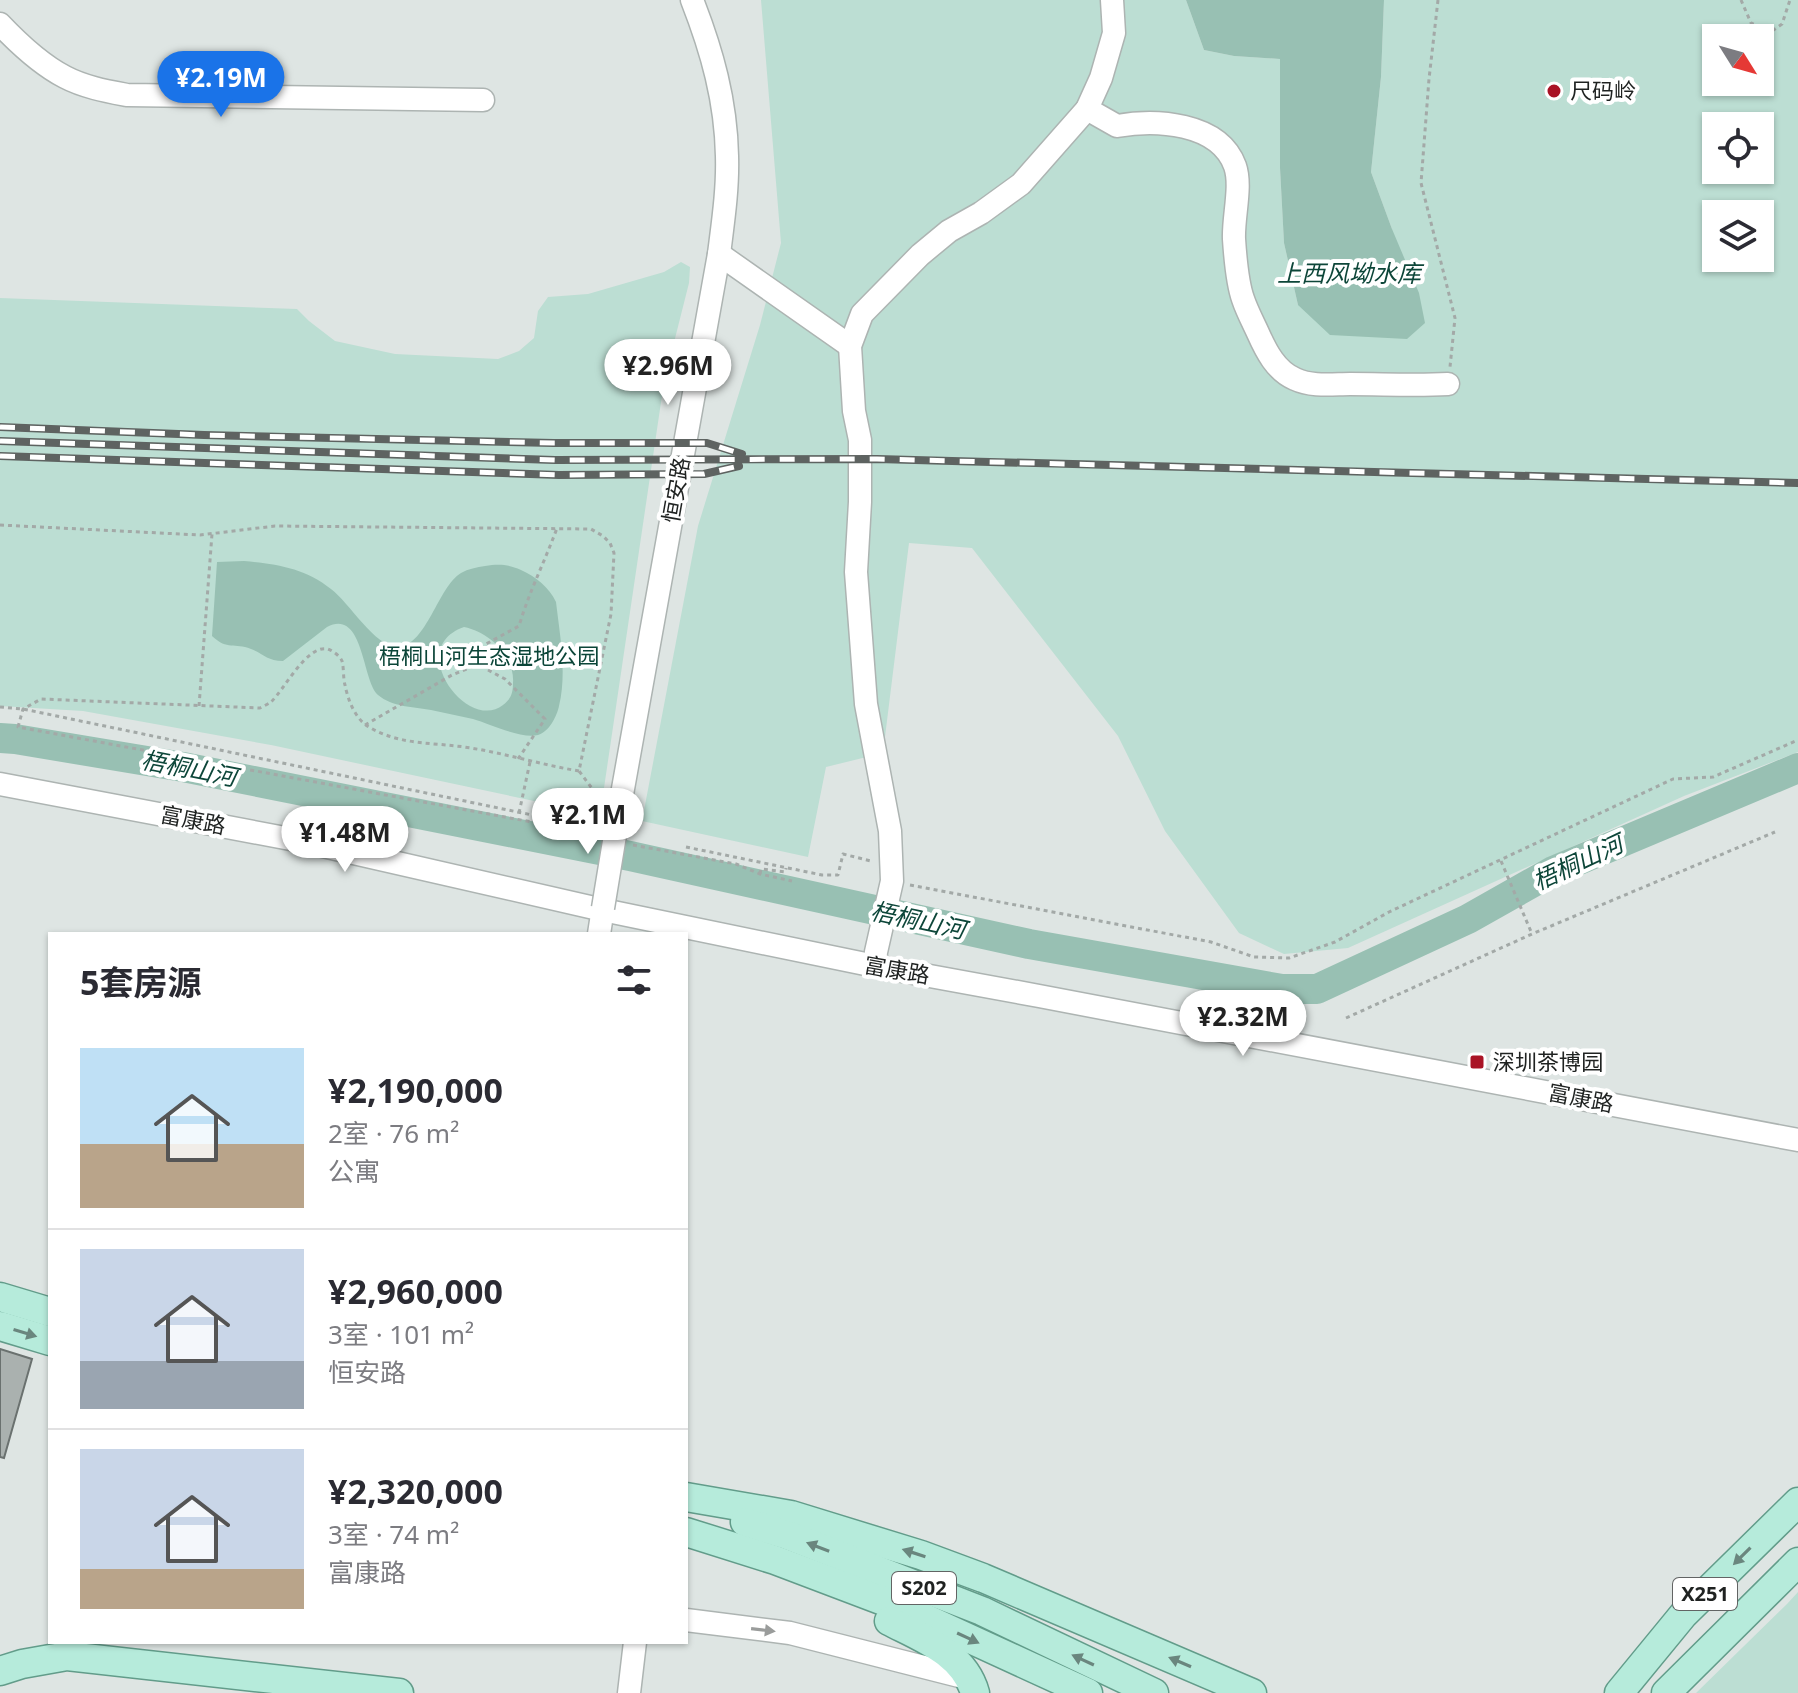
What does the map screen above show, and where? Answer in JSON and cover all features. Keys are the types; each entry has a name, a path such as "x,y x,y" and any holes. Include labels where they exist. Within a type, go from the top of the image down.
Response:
{"main road":[{"path":"0,1297 48,1311"},
{"path":"0,1326 48,1340"},
{"path":"688,1497 791,1515 921,1555 983,1578 1252,1693"},
{"name":"X251","path":"1619,1693 1683,1615 1798,1502"},
{"name":"S202","path":"688,1505 787,1535 918,1585 982,1611 1154,1693"},
{"name":"S202","path":"688,1533 775,1560 907,1610 1088,1693"},
{"path":"775,1560 943,1649 957,1661 973,1686"},
{"name":"X251","path":"1666,1693 1798,1562"},
{"path":"0,1671 67,1656 399,1693"}],"street":[{"name":"恒安路","path":"599,932 724,212 728,157 723,102 708,41 692,0"},
{"path":"875,959 891,887 890,831 866,704 856,572 860,440 854,411 850,346 862,314 920,255 949,231 981,213 1021,184 1087,109 1101,78 1114,33 1112,0"},
{"path":"0,24 40,61 65,77 92,88 127,95 483,100"},
{"path":"1087,109 1117,126 1137,122 1189,127 1214,138 1227,151 1235,166 1237,181 1234,240 1242,297 1262,342 1278,368 1297,380 1321,384 1448,384"},
{"path":"719,254 850,346"},
{"name":"富康路","path":"0,784 301,841 603,909 875,959 1070,1001 1798,1140"},
{"path":"688,1620 790,1633 973,1686"},
{"path":"629,1693 635,1644"}],"path":[{"path":"1438,0 1421,183 1455,318 1448,384"},
{"path":"1741,0 1751,23 1772,31 1782,24 1790,0"},
{"path":"0,525 200,535 275,526 591,529 610,543 614,553 611,614 579,771"},
{"path":"480,658 486,644 519,626 526,601 557,528"},
{"path":"199,706 212,534"},
{"path":"605,838 18,727 23,709 41,699 260,708 271,701 312,654 327,649 342,660 351,704 365,725 387,737 404,741 470,748 579,771 607,808 619,811"},
{"path":"365,725 452,675 472,667"},
{"path":"488,670 505,679 545,719 518,759"},
{"path":"0,707 236,752 580,825"},
{"path":"891,887 1211,942 1254,957 1289,958 1335,942 1389,912 1673,779 1713,777 1798,740"},
{"path":"519,813 530,762"},
{"path":"545,818 548,825"},
{"path":"1346,1018 1532,934 1775,832"},
{"path":"634,845 736,864 760,874 792,881"},
{"path":"686,847 822,875 838,875 843,854 874,862"},
{"path":"1501,861 1532,934"},
{"path":"760,874 761,869 785,872 786,868"}],"green space":[{"path":"761,0 1186,0 1204,50 1234,56 1280,59 1284,243 1298,305 1392,229 1371,172 1381,77 1384,0 1798,0 1798,752 1684,796 1348,948 1284,954 1239,933 1165,831 1118,736 972,548 909,543 883,753 826,767 808,857 642,821 698,526 760,325 781,243"},
{"name":"梧桐山河生态湿地公园","path":"681,262 690,267 689,283 664,382 600,815 271,745 83,711 0,706 0,298 297,309 335,341 395,354 498,359 519,351 534,338 538,311 548,297 588,294 664,272"},
{"path":"1798,1592 1798,1693 1696,1693 1787,1604"}],"water":[{"name":"上西风坳水库","path":"1186,0 1384,0 1381,77 1371,172 1419,293 1425,323 1407,339 1330,335 1298,305 1284,243 1280,59 1234,56 1204,50"},
{"path":"217,562 267,564 311,576 338,595 381,641 399,647 409,644 417,636 446,590 461,573 494,565 521,570 542,583 556,602 563,668 559,706 552,723 546,731 531,736 473,719 390,702 378,695 373,687 355,636 339,624 327,627 283,661 269,659 245,647 222,643 212,636","holes":["464,627 499,647 512,673 510,698 489,711 474,708 459,698 441,668 440,652 447,638"]}],"building":[{"path":"0,1349 32,1359 4,1458 0,1457"}],"waterway":[{"name":"梧桐山河","path":"0,738 183,767 630,856 1029,944 1282,989 1317,989 1468,919 1553,871 1798,768"}],"railway":[{"path":"0,427 554,443 707,443 742,454"},
{"path":"0,441 555,460 877,459 1798,483"},
{"path":"0,456 559,475 704,474 739,466"}],"place":[{"name":"尺码岭","path":"1554,91"},
{"name":"深圳茶博园","path":"1477,1062"}]}
